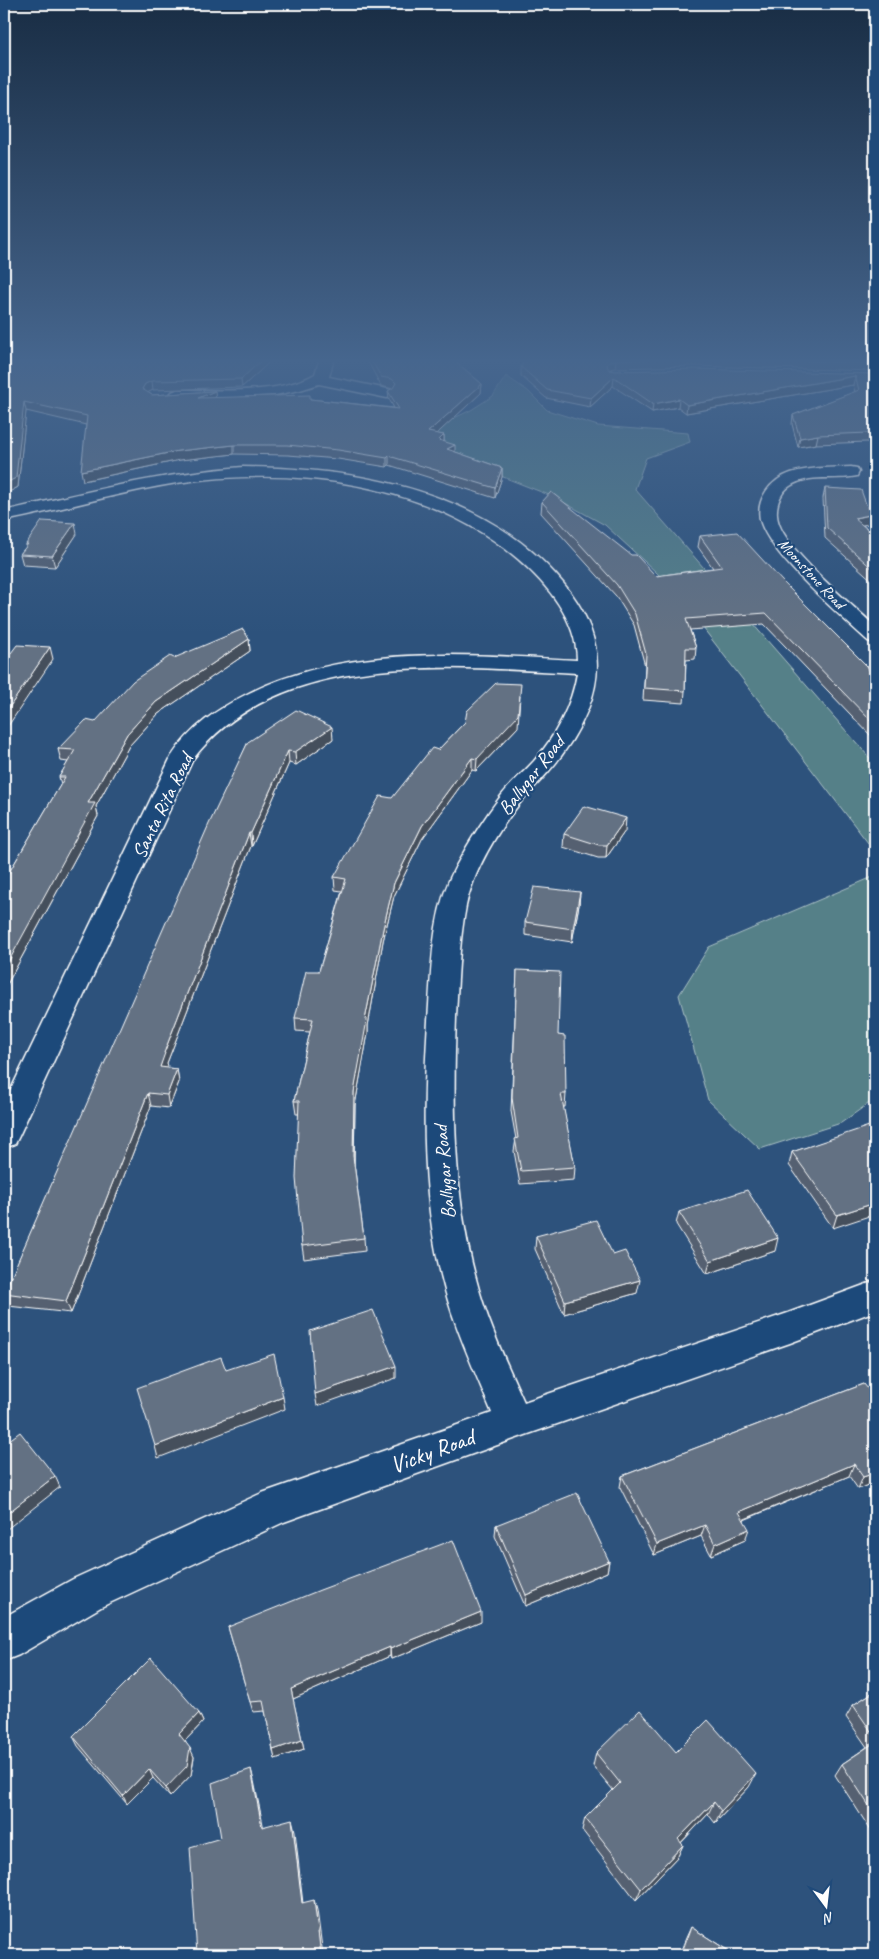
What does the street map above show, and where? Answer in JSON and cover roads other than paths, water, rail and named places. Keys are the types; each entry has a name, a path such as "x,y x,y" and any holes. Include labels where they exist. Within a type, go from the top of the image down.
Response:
{"street":[{"name":"Ballygar Road","path":"4,516 156,482 229,472 306,474 374,484 440,504 497,533 522,551 543,573 577,618 587,651 588,667 584,692 560,741 544,764 513,796 491,827 466,869 453,905 445,974 439,1065 443,1191 453,1256 476,1332 514,1422"},
{"name":"Moonstone Road","path":"851,472 796,477 778,486 769,506 770,522 776,535 791,554 875,637"},
{"name":"Santa Rita Road","path":"4,1136 182,757 202,733 241,705 282,685 315,674 353,667 445,663 588,667"},
{"name":"Vicky Road","path":"4,1640 87,1593 276,1506 790,1328 875,1296"}]}
